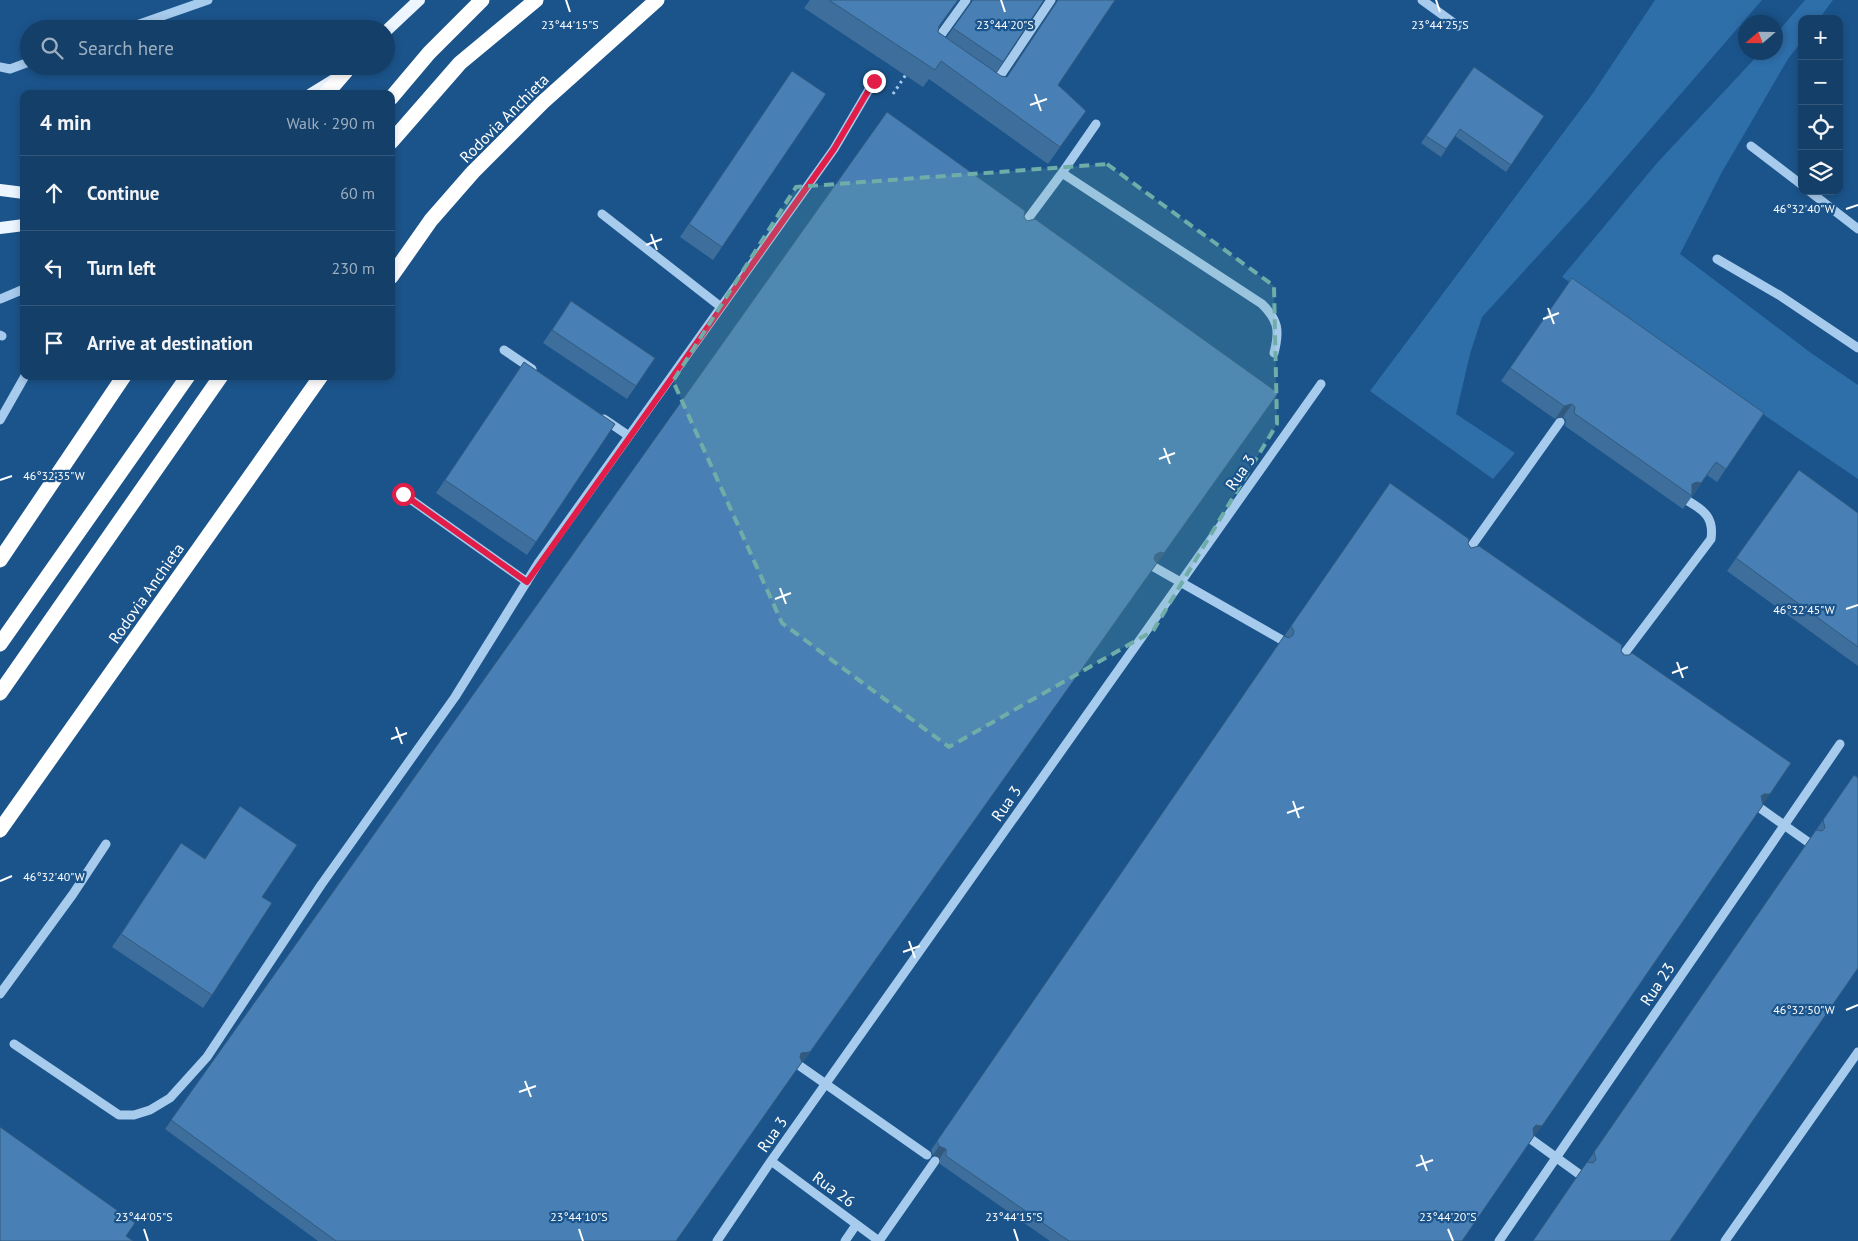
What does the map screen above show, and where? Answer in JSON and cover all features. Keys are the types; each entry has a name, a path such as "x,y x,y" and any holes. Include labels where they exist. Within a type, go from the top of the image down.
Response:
{"highway":[{"path":"395,93 429,53 482,0"},
{"path":"395,137 460,63 536,0"},
{"name":"Rodovia Anchieta","path":"395,271 431,220 473,172 543,102 658,0"},
{"path":"330,90 343,75"},
{"path":"0,560 121,380"},
{"path":"0,644 185,380"},
{"path":"0,693 218,380"},
{"name":"Rodovia Anchieta","path":"0,830 318,380"}],"main road":[{"path":"395,23 419,0"},
{"path":"317,90 340,75"},
{"path":"0,190 20,192"},
{"path":"0,228 20,226"}],"street":[{"path":"151,20 208,0"},
{"path":"940,52 932,47 966,0"},
{"path":"985,83 993,88 1051,0"},
{"path":"1422,0 1458,26"},
{"path":"0,67 10,69 20,65"},
{"path":"14,1044 119,1115 134,1115 150,1110 170,1098 207,1057 321,885 455,697 527,582 834,149 874,81"},
{"path":"1024,224 1096,124"},
{"path":"1751,146 1798,182"},
{"path":"1062,173 1251,296 1269,311 1276,322 1278,337 1274,353"},
{"path":"1814,195 1858,229"},
{"path":"602,214 721,306"},
{"path":"1717,258 1779,294 1858,348"},
{"path":"0,299 20,291"},
{"path":"504,350 543,377"},
{"path":"0,420 23,380"},
{"name":"Rua 3","path":"717,1241 1321,384"},
{"path":"598,414 629,436"},
{"path":"1468,551 1560,422"},
{"path":"403,494 527,582"},
{"path":"1621,658 1711,539 1711,523 1708,516 1688,502"},
{"path":"1154,567 1282,640"},
{"name":"Rua 23","path":"1499,1241 1840,744"},
{"path":"1760,808 1808,842"},
{"path":"0,994 74,894 106,844"},
{"path":"1725,1241 1858,1052"},
{"path":"800,1066 931,1158 879,1241"},
{"path":"1532,1140 1579,1174"},
{"name":"Rua 26","path":"771,1162 879,1241"},
{"path":"845,1241 856,1225"}],"path":[{"path":"893,94 909,70"}],"highlighted area":[{"path":"1107,164 1274,286 1277,424 1153,631 949,747 782,623 673,381 796,187"}],"shaded area":[{"path":"1655,0 1762,0 1749,15 1738,15 1738,28 1589,200 1482,317 1470,354 1456,414 1515,453 1493,479 1370,391 1593,93"},
{"path":"1805,0 1833,0 1822,15 1798,15 1798,46 1788,59 1722,172 1680,254 1811,353 1858,385 1858,479 1562,277 1657,163 1753,60 1783,60 1783,26"}],"building":[{"path":"829,0 958,0 939,26 938,32 1001,76 1007,77 1058,0 1115,0 1058,85 1086,111 1060,147 941,61 935,70"},
{"path":"973,0 1044,0 1003,62 953,28"},
{"path":"1474,67 1544,116 1511,165 1460,129 1446,149 1426,136"},
{"path":"792,71 826,94 722,247 689,224"},
{"path":"887,112 1025,211 1024,217 1027,221 1035,219 1278,393 1164,553 1160,552 1155,555 1154,559 1157,563 810,1052 801,1053 802,1062 676,1241 336,1241 171,1120"},
{"path":"1572,278 1764,413 1726,469 1716,462 1701,483 1692,484 1692,496 1574,413 1575,407 1572,404 1564,406 1510,368"},
{"path":"571,301 655,358 636,386 552,330"},
{"path":"524,362 615,424 536,542 445,480"},
{"path":"1799,470 1858,513 1858,647 1736,558"},
{"path":"1390,483 1469,539 1468,544 1471,548 1479,546 1622,645 1621,651 1624,655 1632,653 1791,763 1770,794 1761,796 1763,805 1542,1126 1536,1125 1533,1128 1534,1136 1462,1241 1069,1241 946,1156 946,1149 939,1146 937,1141 1284,636 1289,638 1293,635 1294,631 1291,626"},
{"path":"1854,775 1858,778 1858,968 1670,1241 1533,1241 1587,1162 1593,1163 1596,1160 1594,1152 1816,830 1822,831 1825,828 1823,820"},
{"path":"240,806 297,845 262,897 272,903 212,995 121,934 181,843 205,859"},
{"path":"0,1127 135,1223 126,1236 133,1241 0,1241"}],"route":[{"path":"403,494 527,582 834,149 874,81"}]}
